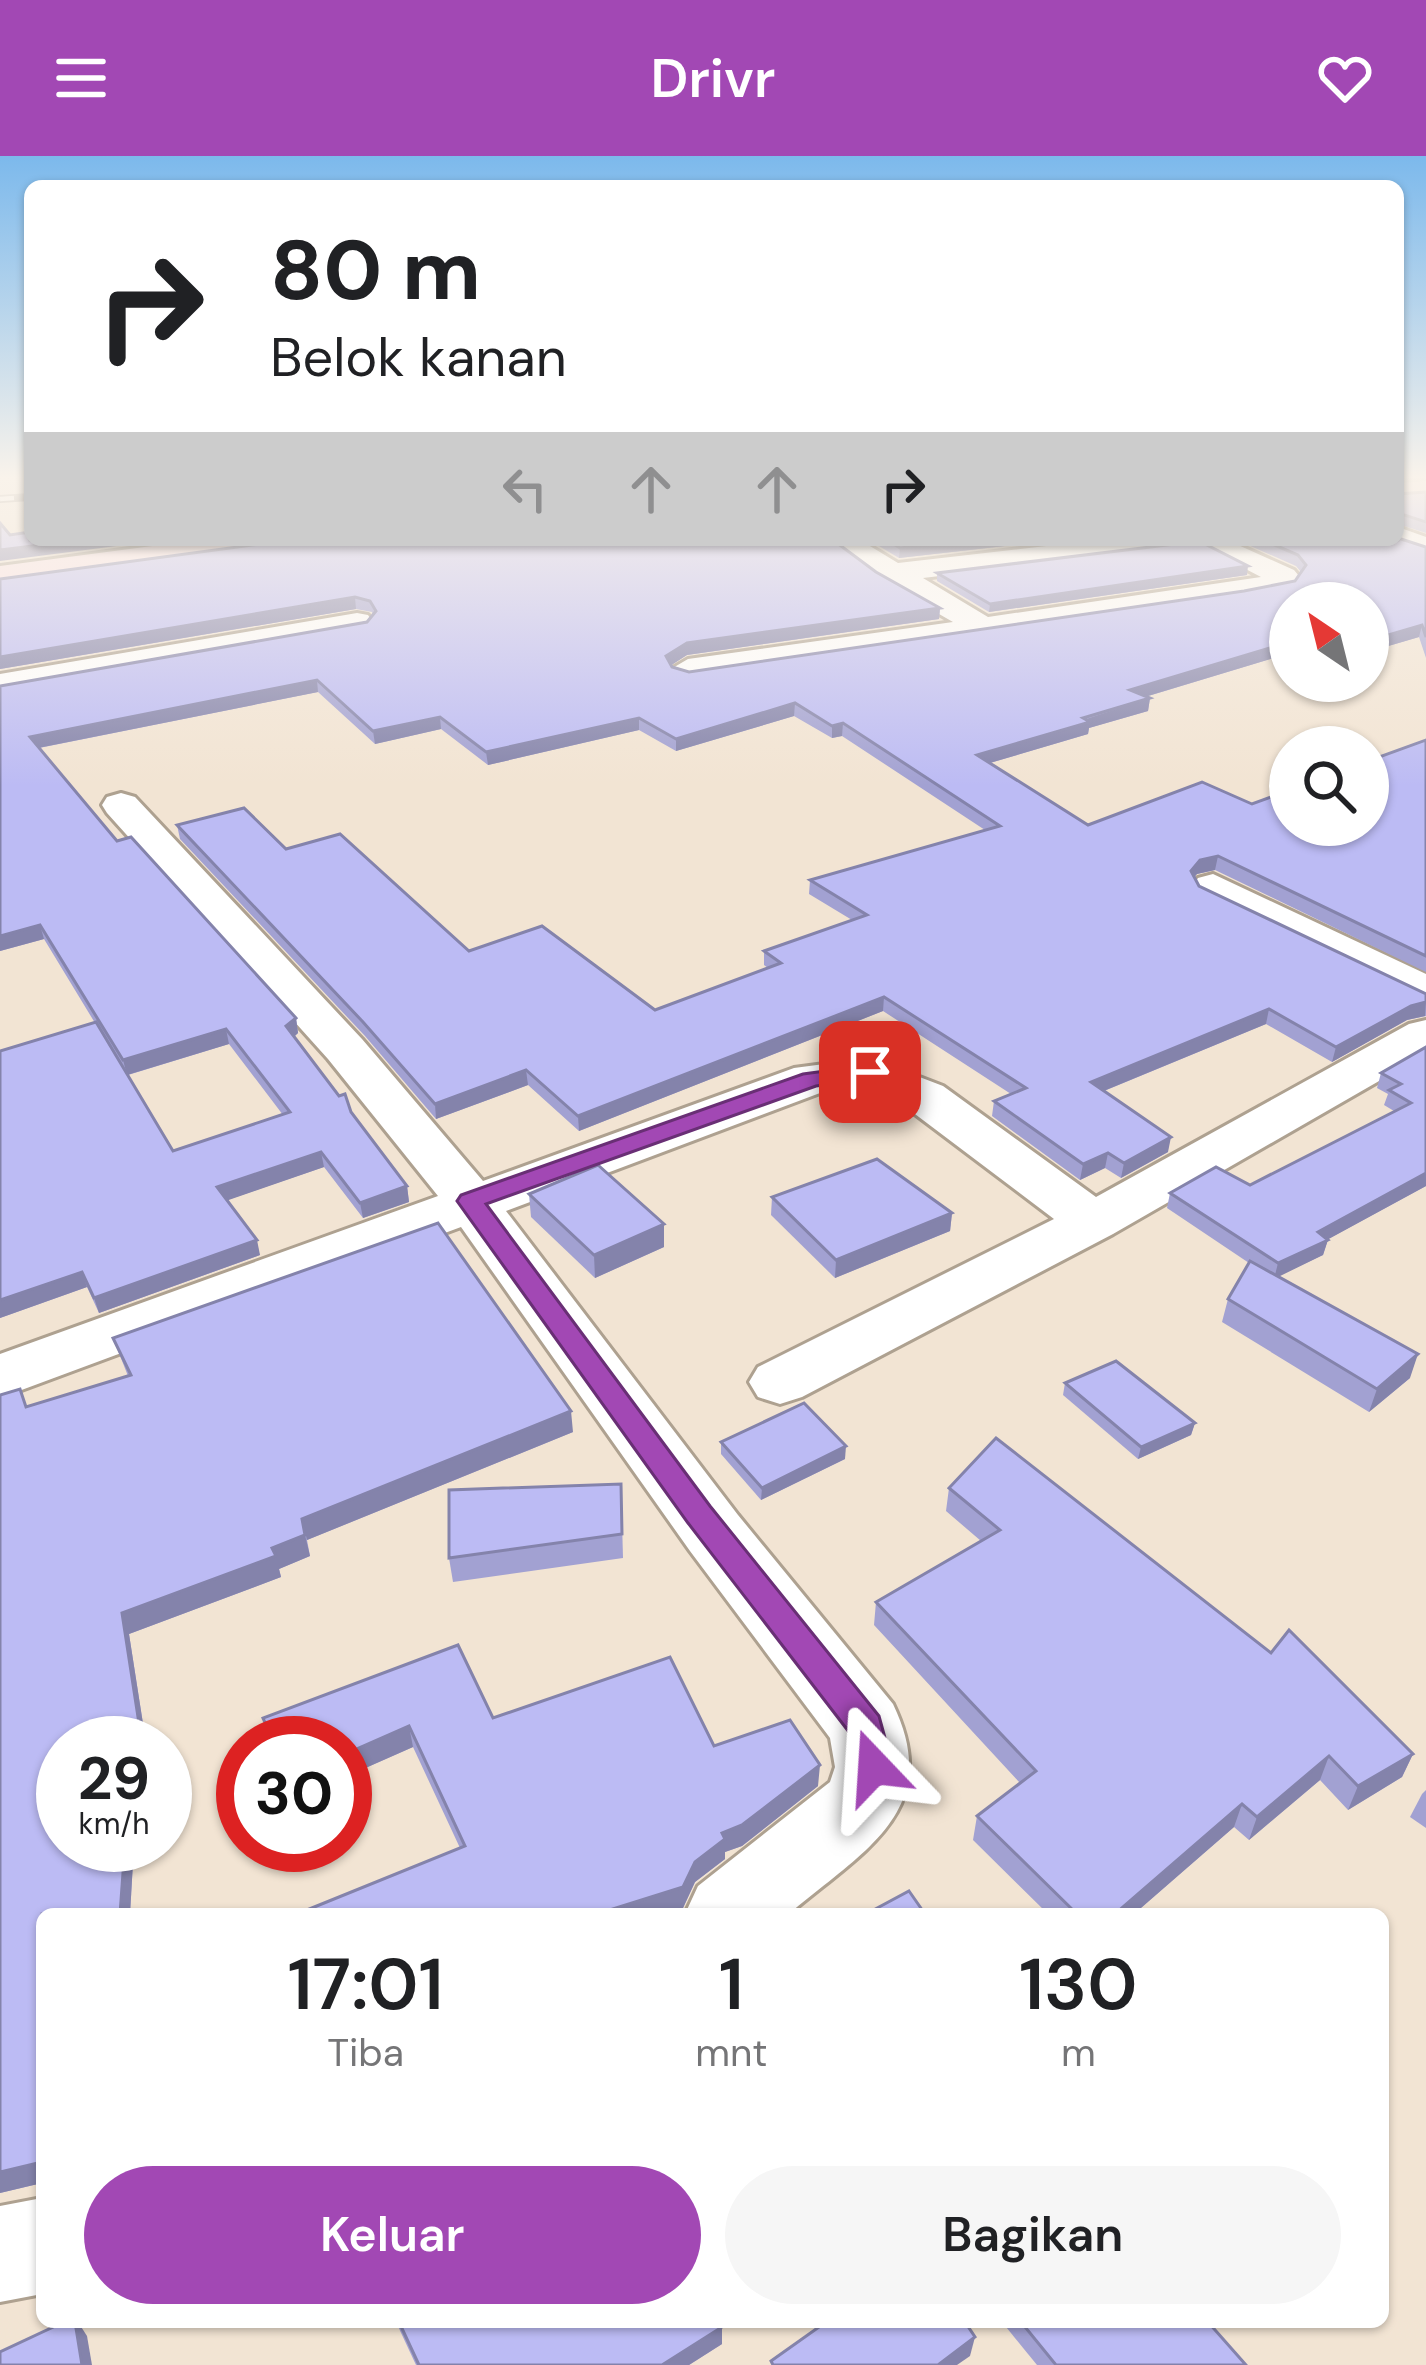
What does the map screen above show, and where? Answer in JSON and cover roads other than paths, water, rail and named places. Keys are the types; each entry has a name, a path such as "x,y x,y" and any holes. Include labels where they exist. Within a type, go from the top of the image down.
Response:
{"street":[{"path":"899,579 983,627"},
{"path":"688,669 1240,590 1282,579"},
{"path":"0,684 357,622"},
{"path":"122,805 248,937 470,1201 699,1515 866,1727 874,1767 862,1804 735,1908"},
{"path":"1214,887 1426,992"},
{"path":"780,1382 1093,1222 1426,1034"},
{"path":"0,1377 812,1079 870,1072 925,1097 1093,1222"},
{"path":"0,2254 36,2247"}]}
